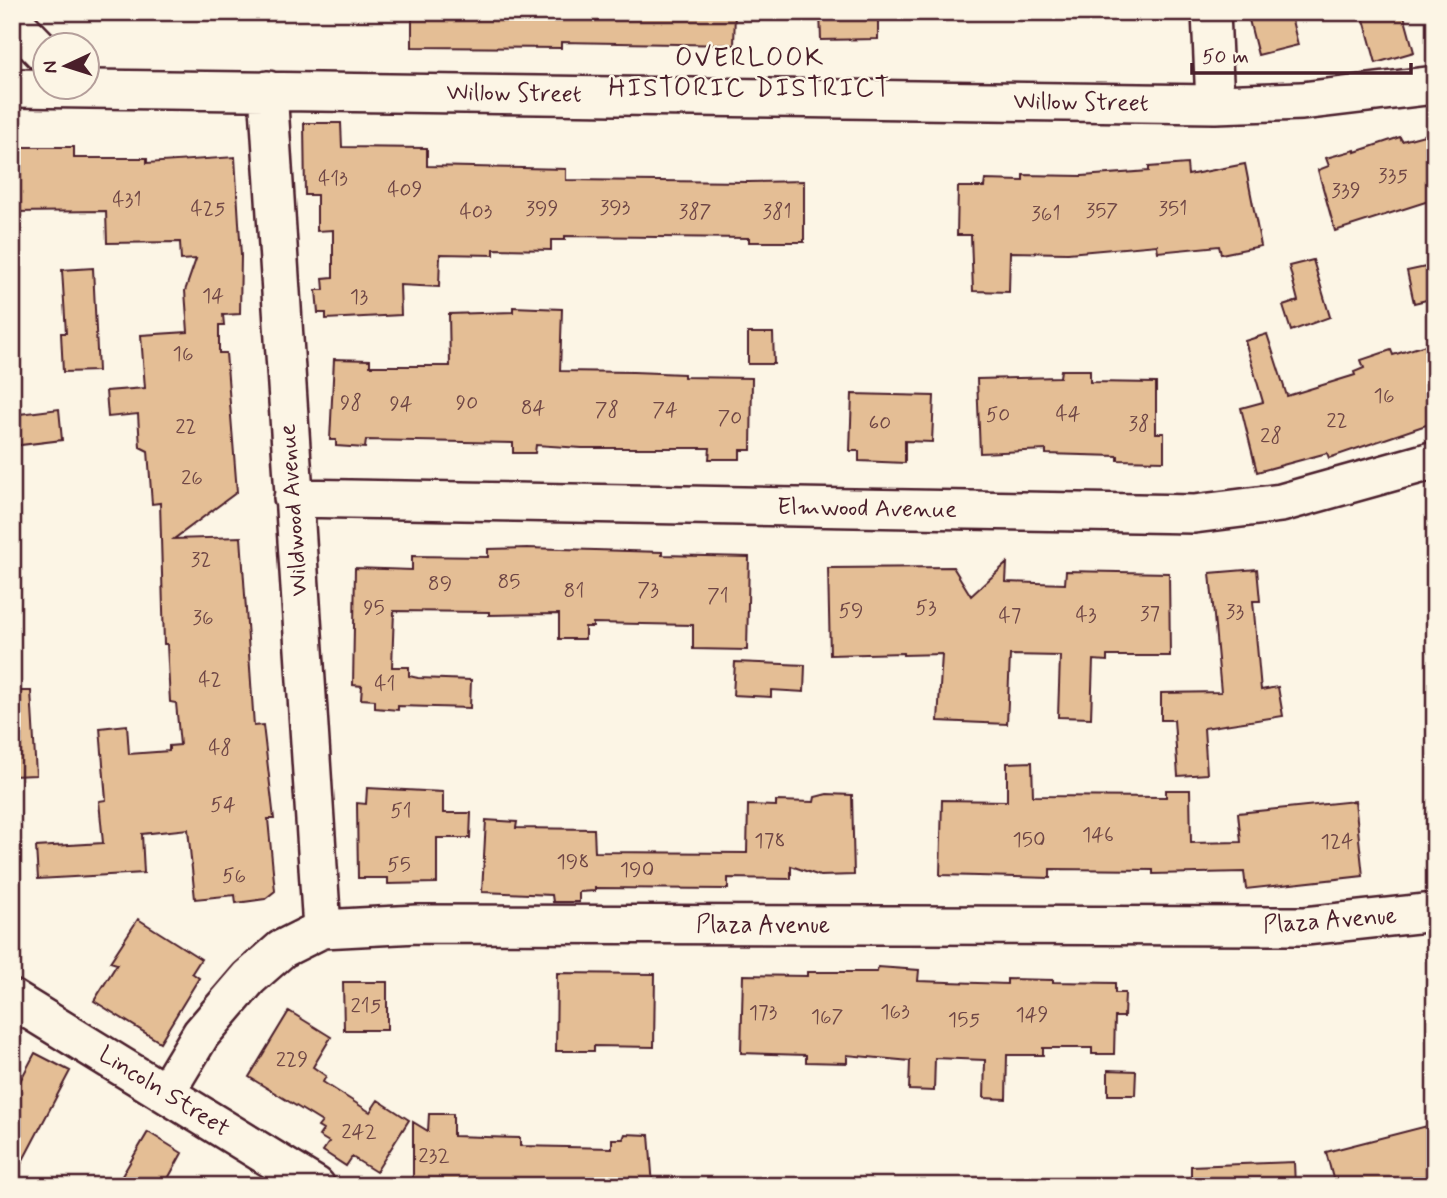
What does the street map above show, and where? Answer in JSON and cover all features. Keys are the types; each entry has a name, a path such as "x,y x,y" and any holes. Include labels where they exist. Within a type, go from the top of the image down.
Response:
{"street":[{"path":"1211,12 1216,104"},
{"path":"12,20 32,41"},
{"name":"Willow Street","path":"102,88 1216,104 1302,101 1435,85"},
{"name":"Willow Street","path":"12,88 32,88"},
{"name":"Wildwood Avenue","path":"268,90 322,929"},
{"name":"Elmwood Avenue","path":"293,498 1194,514 1281,503 1435,460"},
{"name":"Plaza Avenue","path":"166,1092 201,1034 249,978 282,948 322,929 417,924 1304,926 1435,912"},
{"name":"Lincoln Street","path":"12,999 316,1186"}],"building":[{"path":"412,12 735,12 734,45 561,42 561,48 412,47"},
{"path":"820,12 878,12 878,39 821,40"},
{"path":"1247,12 1290,12 1298,45 1258,55"},
{"path":"1362,12 1403,12 1414,52 1376,63"},
{"path":"304,123 341,123 342,147 427,148 427,166 566,169 566,180 804,181 804,242 749,242 749,238 565,236 565,240 551,240 551,250 494,249 494,255 440,254 439,287 400,285 401,315 326,319 326,313 318,313 316,290 324,290 323,278 333,277 333,230 317,231 317,195 305,195"},
{"path":"1435,132 1435,199 1335,231 1318,170 1329,166 1326,158 1355,152 1400,137 1402,141"},
{"path":"12,147 74,147 74,158 147,158 147,163 235,157 241,256 240,314 223,315 224,325 219,325 219,353 226,353 237,492 174,539 241,537 254,726 263,725 274,819 268,819 275,891 265,899 236,903 235,895 195,899 188,829 142,834 144,873 38,879 36,847 103,843 99,801 106,800 100,728 127,725 129,754 169,751 169,746 180,745 176,703 170,702 167,644 164,644 160,503 152,504 148,451 140,447 138,414 108,417 106,391 145,388 141,335 188,332 185,291 196,259 181,260 180,242 107,243 106,211 12,212"},
{"path":"1187,164 1188,175 1245,164 1261,246 1221,254 1219,246 1158,252 1157,245 1068,253 1010,252 1009,292 973,291 971,235 957,235 958,187 984,187 985,180 1023,181 1023,175 1082,176 1149,171 1149,167"},
{"path":"1313,260 1330,317 1291,331 1283,306 1298,301 1289,266"},
{"path":"1435,265 1435,298 1414,303 1407,271"},
{"path":"93,268 98,371 63,372 61,333 66,333 62,270"},
{"path":"513,307 562,309 560,371 752,378 751,450 740,450 740,459 709,459 710,448 582,448 536,445 535,453 513,453 513,443 366,440 365,448 336,446 336,440 330,440 334,359 370,360 370,366 450,366 449,314 513,312"},
{"path":"748,333 773,333 774,364 748,364"},
{"path":"1267,334 1287,396 1355,375 1354,372 1364,368 1361,360 1391,350 1393,355 1435,342 1435,422 1329,458 1327,453 1257,472 1241,408 1263,402 1245,341"},
{"path":"1061,370 1090,370 1090,382 1156,383 1156,433 1164,433 1164,461 1118,460 1118,456 1046,454 1046,450 980,453 977,379 1060,377"},
{"path":"852,394 934,396 932,442 905,441 905,463 859,461 859,451 850,451"},
{"path":"59,409 62,440 12,446 12,415"},
{"path":"527,548 749,557 747,650 693,649 693,625 593,623 593,627 585,627 585,639 559,639 559,614 489,615 489,612 394,611 392,667 409,667 409,676 418,678 471,680 470,708 398,706 398,710 375,708 375,700 361,699 362,686 353,685 355,568 412,570 412,556 488,557 488,549"},
{"path":"1007,563 1006,582 1065,584 1066,571 1169,573 1170,656 1107,656 1107,661 1093,660 1091,718 1058,717 1060,656 1010,655 1007,724 938,721 942,654 830,655 828,568 953,567 971,596"},
{"path":"1257,569 1260,601 1253,601 1261,690 1278,687 1283,716 1204,728 1207,774 1178,776 1174,720 1161,720 1161,693 1221,692 1210,573"},
{"path":"735,662 805,665 804,692 771,690 771,697 733,695"},
{"path":"12,691 31,691 36,775 12,776"},
{"path":"1032,762 1033,796 1166,797 1166,790 1190,790 1191,843 1241,842 1238,813 1355,801 1363,876 1246,889 1244,872 1153,874 1153,870 1050,869 1050,878 940,875 942,800 1007,801 1007,763"},
{"path":"367,788 443,792 443,813 471,813 470,838 437,838 437,883 388,884 388,878 358,878 357,803 366,804"},
{"path":"827,794 852,795 854,875 820,876 791,866 791,879 728,878 728,889 595,888 595,891 579,892 579,902 553,902 552,895 482,892 486,820 517,822 516,828 594,829 595,852 747,853 748,805 776,806 776,801 814,802 815,797"},
{"path":"138,919 201,959 192,973 199,978 160,1042 94,1001 117,964 110,962"},
{"path":"878,967 919,970 918,981 1007,984 1007,979 1115,983 1115,993 1125,993 1124,1017 1115,1017 1114,1054 1092,1054 1092,1048 1043,1048 1043,1055 1007,1055 1006,1099 984,1098 985,1060 935,1058 934,1091 909,1090 910,1061 847,1055 847,1063 806,1062 806,1055 741,1053 743,975 807,976 807,972 877,972"},
{"path":"557,973 655,974 654,1047 594,1046 594,1051 556,1051"},
{"path":"343,982 387,982 387,1030 344,1030"},
{"path":"289,1011 331,1037 313,1067 326,1076 323,1082 370,1112 378,1100 409,1120 376,1172 352,1157 346,1166 323,1151 329,1142 319,1136 323,1130 318,1127 322,1122 249,1077"},
{"path":"35,1053 70,1071 12,1181 12,1096"},
{"path":"1108,1070 1136,1071 1135,1095 1108,1095"},
{"path":"429,1114 453,1114 453,1136 520,1138 520,1146 612,1148 612,1139 623,1139 625,1134 649,1135 653,1186 413,1186 413,1122 428,1131"},
{"path":"1435,1124 1435,1175 1394,1186 1335,1186 1326,1152"},
{"path":"148,1132 182,1153 164,1186 116,1186"},
{"path":"1294,1162 1295,1186 1191,1186 1191,1166"}],"district":[{"name":"OVERLOOK HISTORIC DISTRICT","path":"750,74"}]}
